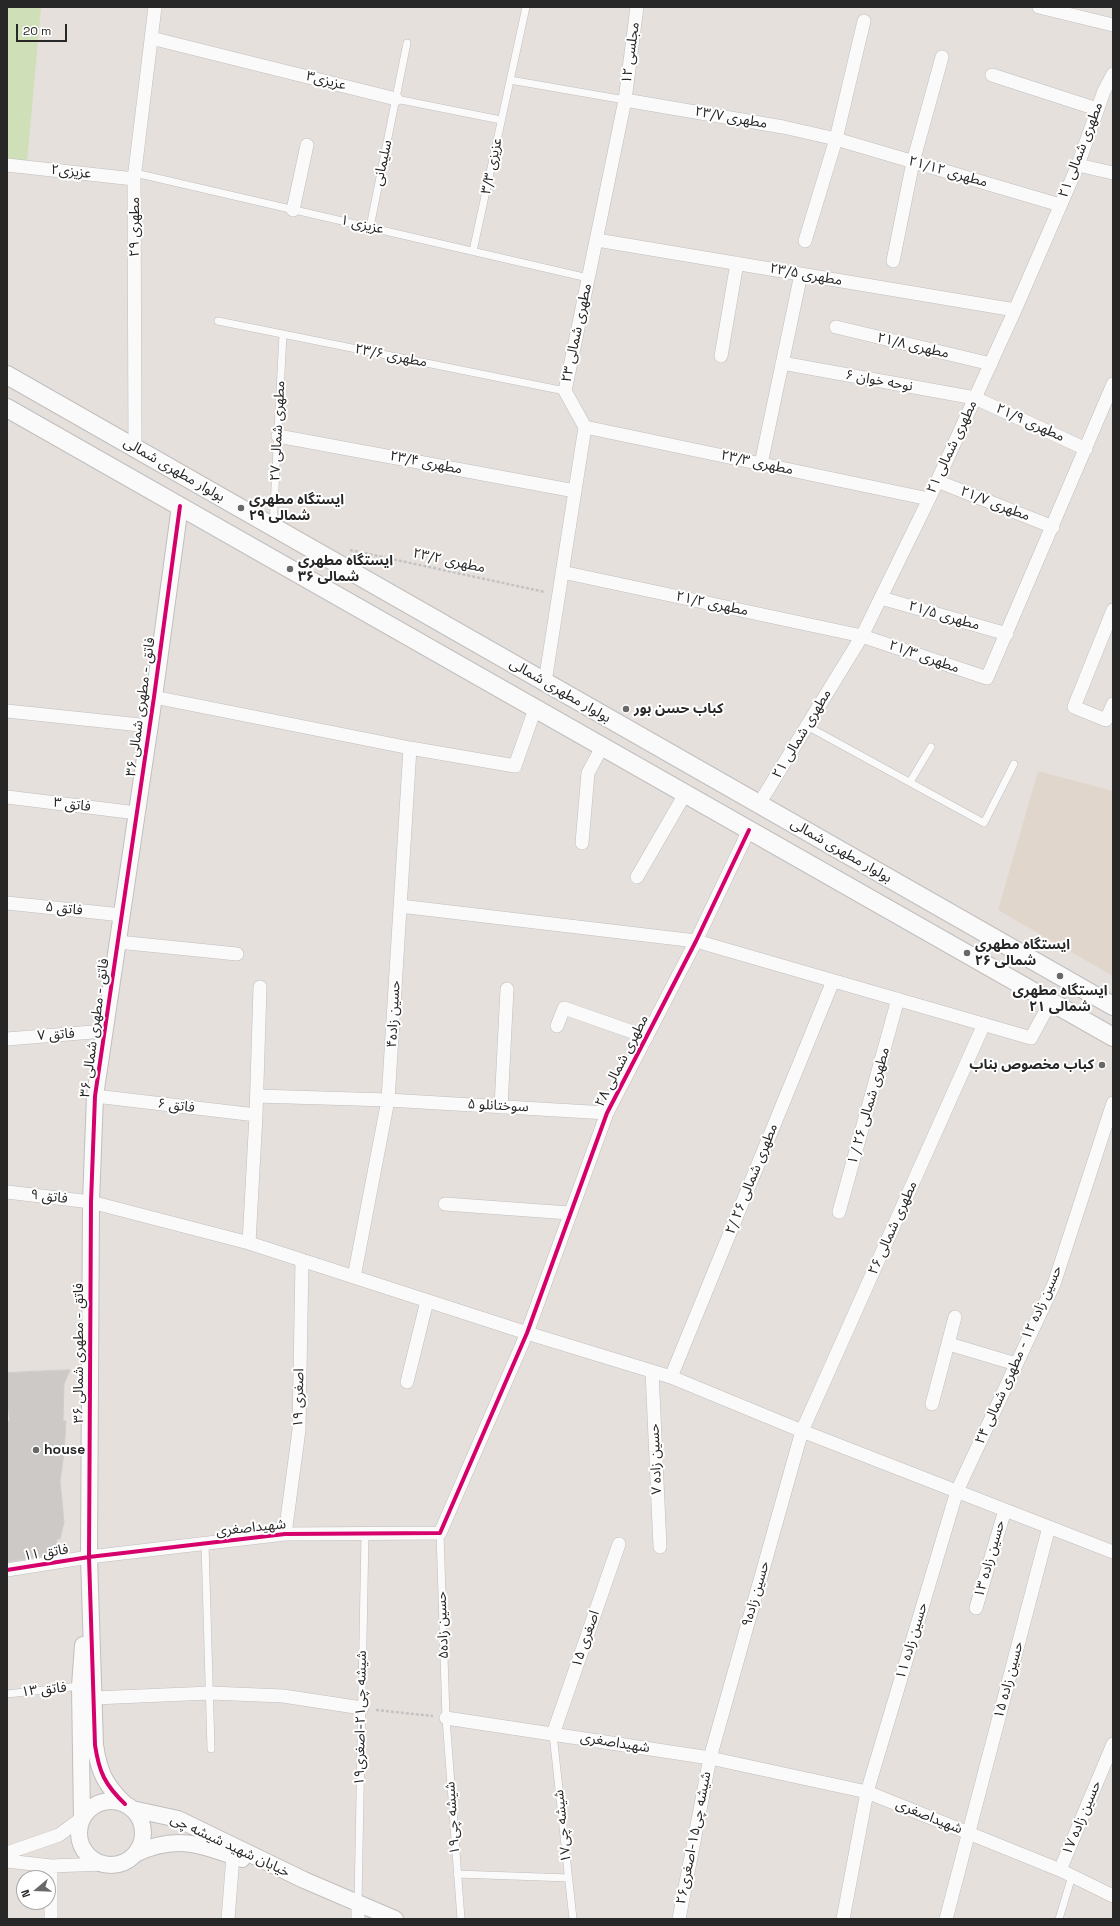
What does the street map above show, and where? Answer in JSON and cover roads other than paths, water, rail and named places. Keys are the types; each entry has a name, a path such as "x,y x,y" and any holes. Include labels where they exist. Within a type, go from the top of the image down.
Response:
{"main road":[{"name":"بولوار مطهری شمالی","path":"7,375 1113,1006"},
{"name":"بولوار مطهری شمالی","path":"7,408 1113,1037"},
{"path":"361,609 374,584"}],"street":[{"name":"مطهری ۲۹","path":"135,448 135,176 155,7"},
{"name":"مجلسی ۱۲","path":"625,100 637,7"},
{"path":"1039,7 1113,25"},
{"path":"805,241 836,139 864,21"},
{"name":"عزیزی۳","path":"151,38 396,99"},
{"path":"893,261 913,162 942,57"},
{"name":"مطهری شمالی ۲۱","path":"759,804 862,636 937,481 991,364 1078,164 1104,91 1113,74"},
{"path":"992,75 1098,109"},
{"name":"مطهری ۲۳/۷","path":"625,100 783,127 836,139"},
{"name":"مطهری شمالی ۲۳","path":"585,427 565,391 625,100"},
{"name":"مطهری ۲۱/۱۲","path":"836,139 1060,205"},
{"path":"293,210 307,145"},
{"path":"1078,164 1113,173"},
{"name":"عزیزی۲","path":"7,165 135,176"},
{"name":"مطهری ۲۳/۵","path":"596,240 1015,310"},
{"path":"721,356 737,263"},
{"path":"761,464 801,274"},
{"name":"مطهری ۲۱/۸","path":"836,327 991,364"},
{"name":"نوحه خوان ۶","path":"782,363 975,398"},
{"path":"1007,634 1113,384"},
{"name":"مطهری ۲۱/۹","path":"975,398 1086,449"},
{"path":"544,682 585,427"},
{"name":"مطهری ۲۳/۳","path":"585,427 928,499"},
{"name":"مطهری ۲۳/۴","path":"278,436 574,491"},
{"name":"مطهری ۲۱/۷","path":"937,481 1053,527"},
{"name":"فاتق - مطهری شمالی ۳۶","path":"89,1557 91,1202 95,1096 150,726 180,506"},
{"name":"مطهری ۲۱/۲","path":"562,572 862,636"},
{"name":"مطهری ۲۱/۵","path":"880,598 1007,634"},
{"path":"1113,610 1074,706 1106,720 1113,704"},
{"name":"مطهری ۲۱/۳","path":"862,636 987,678 1007,634"},
{"path":"154,697 410,748 515,766 535,708"},
{"path":"7,711 150,726"},
{"path":"582,843 588,774 602,747"},
{"name":"حسین زاده۴","path":"354,1277 388,1100 410,748"},
{"path":"637,877 685,794"},
{"name":"فاتق ۳","path":"7,797 137,813"},
{"name":"مطهری شمالی ۲۸","path":"440,1533 527,1333 569,1213 607,1113 696,941 749,830"},
{"name":"فاتق ۵","path":"7,903 122,915"},
{"path":"400,906 696,941 1031,1038 1051,1001"},
{"path":"118,942 237,954"},
{"name":"مطهری شمالی ۲۶ /۲","path":"671,1377 833,980"},
{"path":"250,1243 257,1096 260,987"},
{"path":"501,1107 507,988"},
{"name":"مطهری شمالی ۲۶ / ۱","path":"839,1212 898,999"},
{"path":"557,1026 564,1008 646,1037"},
{"name":"مطهری شمالی ۲۶","path":"802,1431 984,1024"},
{"name":"فاتق ۷","path":"7,1038 105,1031"},
{"name":"فاتق ۶","path":"95,1096 256,1115"},
{"name":"سوختانلو ۵","path":"257,1096 388,1100 607,1113"},
{"name":"حسین زاده ۱۲ - مطهری شمالی ۲۴","path":"956,1491 1054,1284 1113,1104"},
{"name":"فاتق ۹","path":"7,1192 91,1202 250,1243 527,1333 671,1377 802,1431 1113,1552"},
{"path":"445,1204 569,1213"},
{"name":"اصغری ۱۹","path":"285,1534 299,1430 302,1260"},
{"path":"408,1382 428,1301"},
{"path":"932,1404 955,1317"},
{"path":"949,1344 1016,1364"},
{"name":"حسین زاده ۷","path":"652,1371 660,1547"},
{"name":"حسین زاده۹","path":"710,1758 802,1431"},
{"name":"حسین زاده ۱۱","path":"843,1919 867,1792 956,1491"},
{"name":"حسین زاده ۱۳","path":"976,1608 1005,1510"},
{"name":"حسین زاده ۱۵","path":"946,1919 1049,1527"},
{"name":"شهیداصغری","path":"89,1557 285,1534 440,1533"},
{"name":"اصغری ۱۵","path":"553,1734 619,1544"},
{"path":"89,1557 80,1686 82,1818 79,1826 80,1842 89,1856 104,1864"},
{"path":"7,1861 51,1866 120,1864 134,1854 142,1840 143,1831 138,1815 114,1793 104,1780 98,1764 95,1745 89,1557"},
{"name":"فاتق ۱۱","path":"7,1570 89,1557"},
{"path":"94,1698 210,1693 283,1696 362,1708"},
{"name":"شهیداصغری","path":"446,1718 710,1758 867,1792 1060,1870 1113,1896"},
{"name":"حسین زاده ۱۷","path":"1060,1870 1113,1744"},
{"name":"شیشه چی۱۵-اصغری۲۶","path":"679,1919 710,1758"},
{"path":"7,1853 59,1835 82,1818 93,1805 109,1800 129,1806"},
{"name":"خیابان شهید شیشه چی","path":"129,1806 178,1819 304,1880"},
{"name":"خیابان شهید شیشه چی","path":"134,1854 150,1847 166,1843 183,1842 199,1845 304,1880 395,1919"},
{"path":"228,1919 233,1856"},
{"path":"51,1866 51,1919"},
{"path":"358,1902 358,1919"}],"lane":[{"name":"عزیزی ۳/۳","path":"473,251 526,7"},
{"name":"سلیمانی","path":"370,227 408,43"},
{"path":"510,80 625,100"},
{"name":"عزیزی۳","path":"396,99 501,120"},
{"name":"عزیزی ۱","path":"135,176 370,227 588,278"},
{"name":"مطهری ۲۳/۶","path":"218,321 565,391"},
{"name":"مطهری شمالی ۲۷","path":"273,527 283,334"},
{"path":"807,726 984,823 1014,764"},
{"path":"910,782 931,747"},
{"name":"حسین زاده۵","path":"440,1533 446,1718"},
{"name":"شیشه چی۲۱-اصغری۱۹","path":"358,1902 365,1534"},
{"path":"205,1544 211,1749"},
{"name":"فاتق ۱۳","path":"7,1694 80,1686"},
{"name":"شیشه چی۱۹","path":"446,1718 461,1919"},
{"name":"شیشه چی۱۷","path":"553,1734 573,1919"},
{"path":"458,1874 569,1878"},
{"path":"1059,1919 1072,1876"}],"place":[{"name":"ایستگاه مطهری شمالی ۲۹","path":"241,508"},
{"name":"ایستگاه مطهری شمالی ۳۶","path":"290,569"},
{"name":"كباب حسن بور","path":"626,709"},
{"name":"ایستگاه مطهری شمالی ۲۶","path":"967,953"},
{"name":"ایستگاه مطهری شمالی ۲۱","path":"1060,976"},
{"name":"كباب مخصوص بناب","path":"1102,1065"},
{"name":"house","path":"36,1450"}]}
